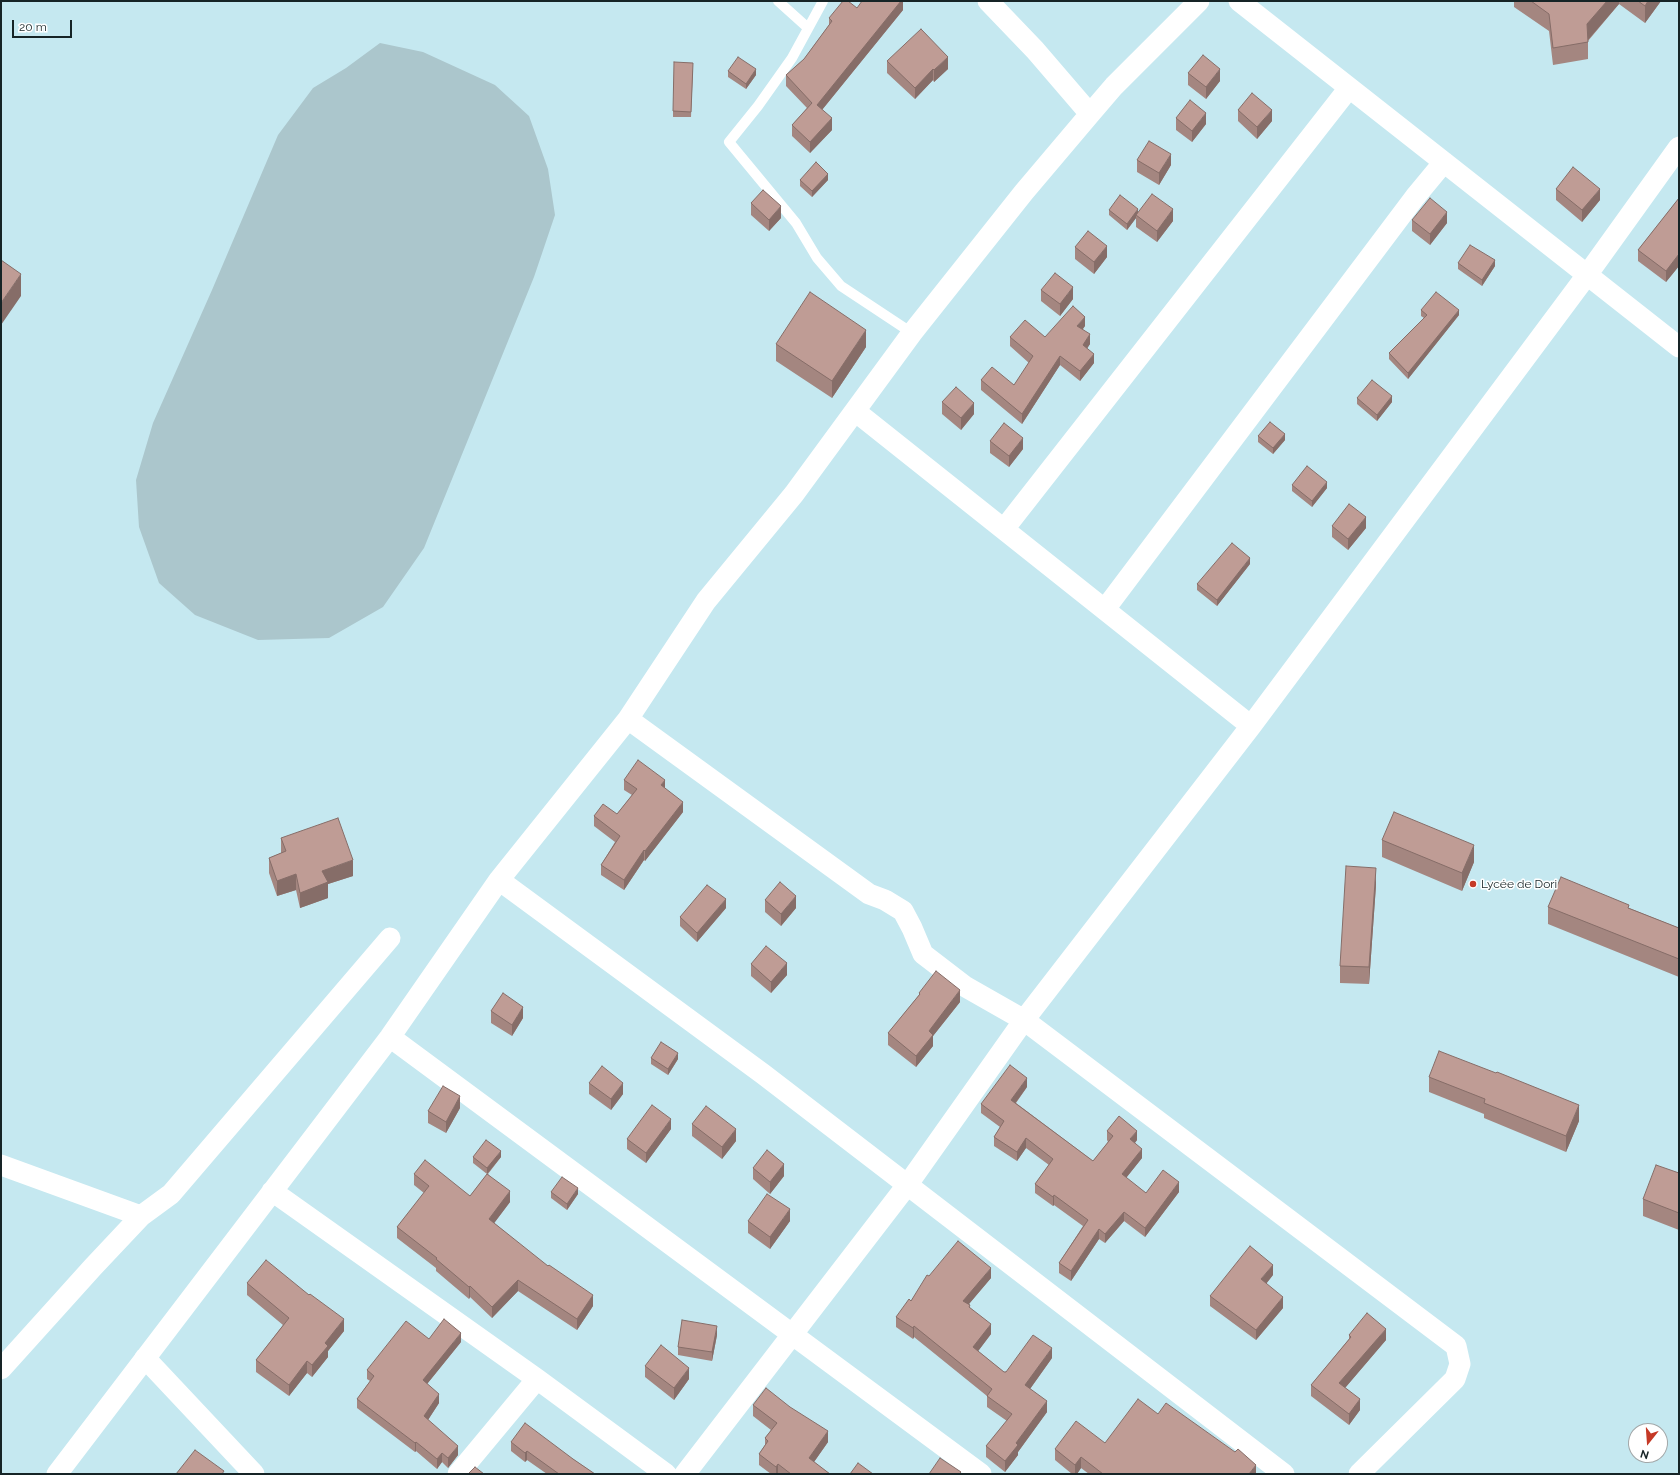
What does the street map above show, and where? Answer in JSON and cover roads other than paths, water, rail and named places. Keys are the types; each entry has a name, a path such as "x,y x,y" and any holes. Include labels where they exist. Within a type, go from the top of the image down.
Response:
{"street":[{"path":"988,1 1035,50 1090,114"},
{"path":"58,1474 390,1037 499,880 628,719 706,601 794,494 912,333 1024,192 1114,86 1199,1"},
{"path":"1239,1 1679,347"},
{"path":"1004,529 1349,88"},
{"path":"685,1474 908,1184 1024,1020 1251,726 1587,275 1679,147"},
{"path":"1105,609 1415,197 1444,162"},
{"path":"855,411 1251,726"},
{"path":"628,719 869,894 885,900 903,911 923,954 966,987 1024,1020 1456,1346 1460,1364 1455,1380 1359,1474"},
{"path":"499,880 757,1070 908,1184 1284,1474"},
{"path":"1,1370 93,1267 141,1216 171,1194 390,938"},
{"path":"390,1037 981,1474"},
{"path":"1,1165 141,1216"},
{"path":"272,1191 537,1379 666,1474"},
{"path":"145,1358 254,1474"},
{"path":"458,1474 537,1379"}],"lane":[{"path":"778,1 808,28"},
{"path":"823,1 792,58 758,106 729,142 796,222 817,258 841,286 912,333"}],"place":[{"name":"Lycée de Dori","path":"1473,884"}]}
